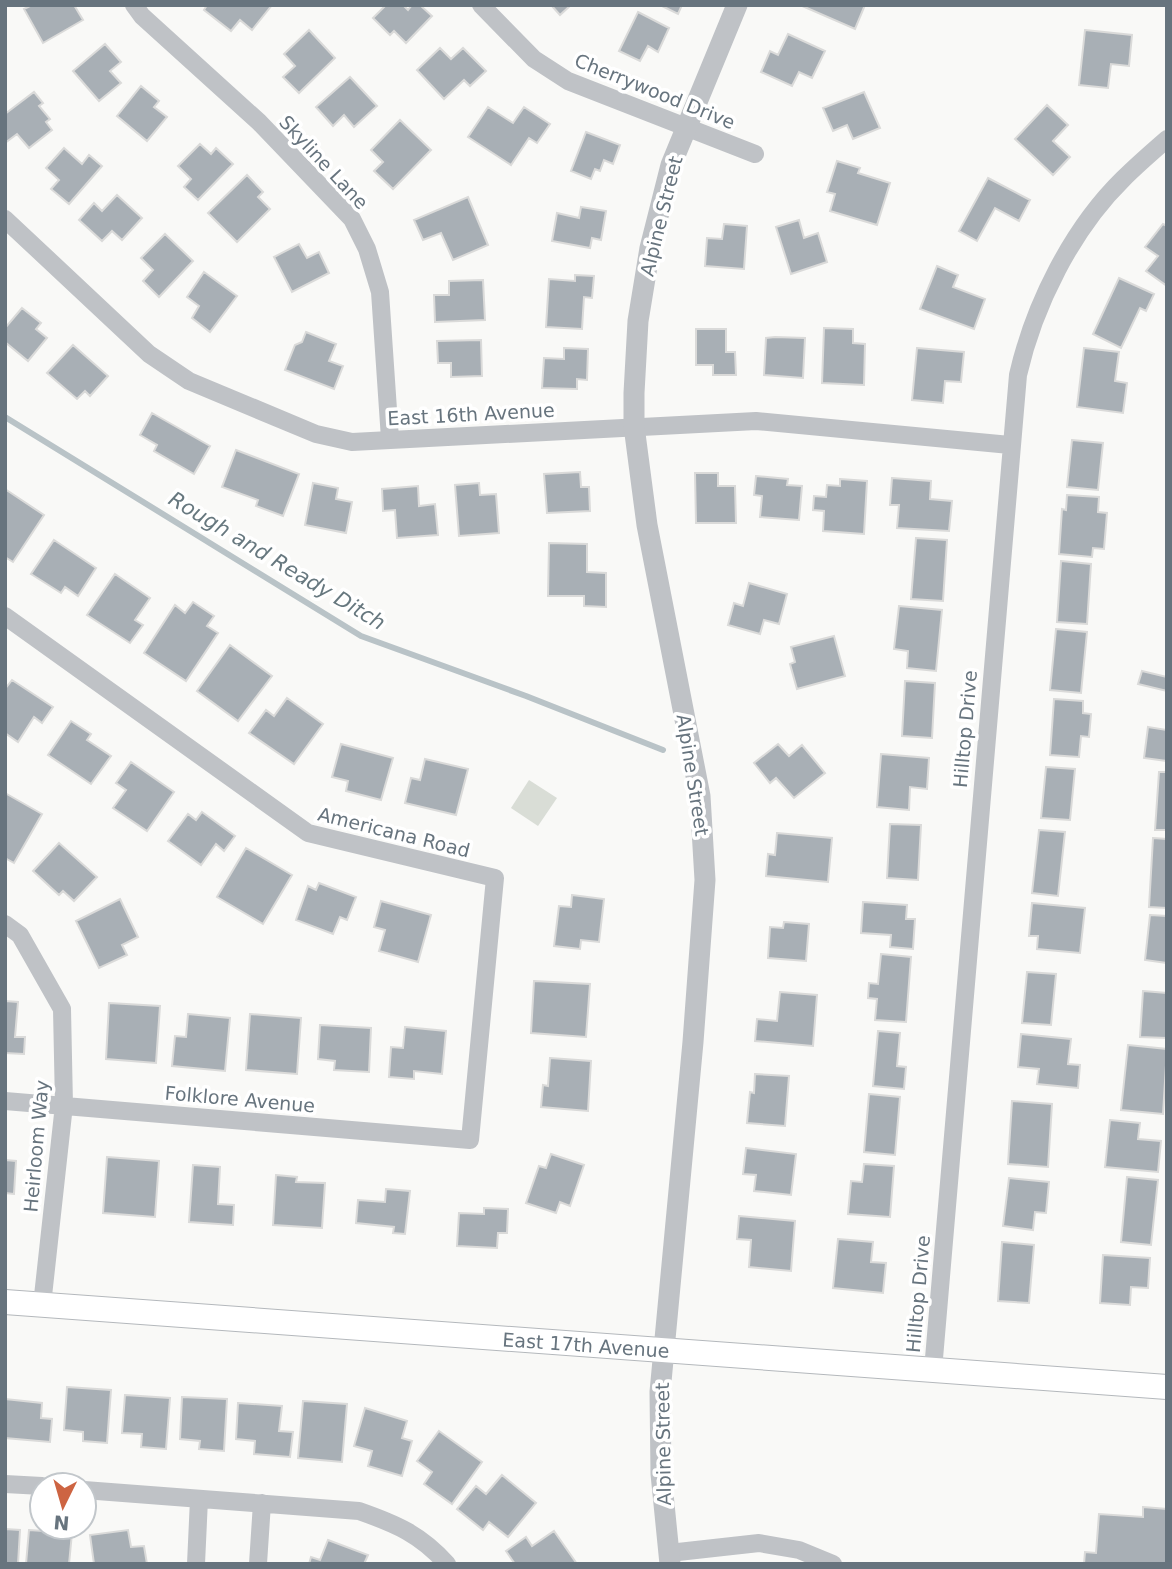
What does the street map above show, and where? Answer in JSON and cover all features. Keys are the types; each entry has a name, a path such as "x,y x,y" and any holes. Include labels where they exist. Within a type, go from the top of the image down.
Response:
{"main road":[{"name":"East 17th Avenue","path":"5,1302 1167,1387"}],"street":[{"name":"Skyline Lane","path":"134,5 142,16 259,122 352,219 367,249 380,292 390,439"},
{"name":"Cherrywood Drive","path":"481,5 534,59 568,81 755,154"},
{"name":"Alpine Street","path":"670,1558 660,1461 660,1392 691,1056 705,880 704,839 700,796 647,526 634,426 638,321 650,248 671,165 737,5"},
{"name":"Hilltop Drive","path":"933,1370 1018,375 1045,294 1079,234 1121,180 1167,139"},
{"name":"East 16th Avenue","path":"5,219 149,355 189,381 316,434 352,442 756,421 1010,444"},
{"name":"Americana Road","path":"5,616 308,833 495,878 470,1140"},
{"name":"Heirloom Way","path":"5,924 20,935 62,1009 64,1105 42,1305"},
{"name":"Folklore Avenue","path":"5,1101 470,1140"},
{"path":"5,1484 28,1485"},
{"path":"98,1491 359,1511 414,1534 447,1564"},
{"path":"196,1564 198,1499"},
{"path":"258,1564 262,1503"},
{"path":"670,1558 759,1543 799,1550 833,1564"}],"shaded area":[{"path":"529,780 557,798 538,826 511,808"}],"building":[{"path":"32,5 74,5 83,20 43,43 24,9"},
{"path":"207,5 272,5 252,30 240,20 231,31 204,10"},
{"path":"386,5 403,5 408,10 412,5 420,5 432,16 406,43 394,31 390,35 373,18"},
{"path":"551,5 571,5 560,15"},
{"path":"660,5 682,5 678,14"},
{"path":"800,5 865,5 855,29"},
{"path":"638,12 669,28 658,52 648,46 640,61 619,51"},
{"path":"309,30 335,58 299,93 283,77 295,66 284,54"},
{"path":"1085,30 1132,35 1129,66 1111,64 1108,88 1079,85"},
{"path":"788,34 825,51 812,78 799,72 792,86 761,72 770,51 778,55"},
{"path":"105,44 121,62 110,71 121,83 99,101 73,71"},
{"path":"440,48 451,59 463,48 486,71 470,86 464,80 444,99 417,70"},
{"path":"350,77 377,106 354,127 344,115 333,126 316,107"},
{"path":"141,86 159,101 154,107 167,117 147,141 117,116"},
{"path":"34,92 43,103 39,106 50,119 46,122 52,130 29,148 17,134 5,143 5,114"},
{"path":"864,92 880,128 853,139 847,125 833,131 823,108"},
{"path":"1047,105 1068,125 1053,141 1070,157 1053,175 1015,139"},
{"path":"488,107 513,123 524,107 550,124 537,143 529,138 511,165 468,137"},
{"path":"400,120 431,150 393,189 374,171 383,162 371,150"},
{"path":"586,132 620,145 613,164 604,160 600,171 595,169 591,179 571,171"},
{"path":"200,144 211,154 216,148 233,164 198,200 184,187 191,179 178,166"},
{"path":"64,148 82,164 89,155 102,166 69,204 51,189 59,180 46,168"},
{"path":"837,161 860,168 858,173 890,183 877,225 830,211 835,194 827,192"},
{"path":"247,175 263,192 258,197 270,209 237,242 208,213"},
{"path":"988,178 1030,200 1019,221 995,208 977,241 959,231"},
{"path":"117,195 142,218 122,240 112,231 102,241 79,220 94,203 102,211"},
{"path":"468,197 488,245 453,260 441,233 423,240 414,220"},
{"path":"581,207 606,211 601,240 592,238 590,248 552,241 557,213 579,218"},
{"path":"799,220 804,238 818,233 827,262 791,274 776,227"},
{"path":"724,224 747,226 744,269 705,266 707,238 722,239"},
{"path":"1163,224 1167,226 1167,286 1146,271 1158,256 1145,247"},
{"path":"165,234 193,261 159,297 143,281 153,270 141,258"},
{"path":"299,244 307,258 319,252 329,273 292,292 274,257"},
{"path":"937,266 958,275 953,287 985,299 974,329 920,309"},
{"path":"204,272 237,296 210,332 192,318 199,306 187,297"},
{"path":"575,275 594,276 592,298 584,297 582,329 546,327 549,279 575,281"},
{"path":"1119,278 1154,294 1146,311 1140,308 1121,348 1093,334"},
{"path":"483,280 485,320 435,322 434,295 449,295 449,281"},
{"path":"22,308 41,323 36,329 47,338 28,361 5,342 5,328"},
{"path":"824,328 853,329 853,343 865,344 864,385 822,383"},
{"path":"696,329 726,329 726,352 735,352 736,375 713,375 713,365 696,365"},
{"path":"306,332 336,344 329,361 343,366 334,389 285,370 295,345 302,342"},
{"path":"766,338 805,338 803,378 764,375"},
{"path":"481,340 482,376 451,377 451,363 438,363 437,341"},
{"path":"73,345 108,376 90,396 85,391 77,399 47,373"},
{"path":"564,348 588,349 587,380 577,379 577,389 542,388 544,358 564,359"},
{"path":"917,348 964,352 961,382 945,381 943,403 912,400"},
{"path":"1084,348 1119,352 1115,381 1127,383 1123,413 1077,407"},
{"path":"152,413 210,446 194,474 154,451 157,445 140,435"},
{"path":"1072,440 1103,443 1098,490 1067,487"},
{"path":"236,450 299,474 283,516 256,506 258,500 222,487"},
{"path":"580,472 581,487 589,487 590,511 547,513 544,474"},
{"path":"695,473 718,473 718,486 735,486 736,523 696,523"},
{"path":"756,476 788,479 787,485 802,486 799,520 760,517 762,496 754,495"},
{"path":"892,478 931,481 930,499 952,501 949,531 897,528 899,505 890,505"},
{"path":"840,479 867,481 864,534 823,531 824,511 813,510 814,496 826,497 827,485 840,486"},
{"path":"313,483 338,488 336,499 352,502 346,533 305,525"},
{"path":"479,483 480,495 496,494 499,533 459,536 455,485"},
{"path":"418,486 419,506 435,504 438,535 397,538 395,510 383,511 382,489"},
{"path":"5,489 44,515 13,562 5,557"},
{"path":"1067,495 1099,497 1098,512 1107,513 1104,549 1093,548 1092,557 1059,554 1062,509 1066,510"},
{"path":"916,538 947,540 943,601 911,599"},
{"path":"54,540 96,568 78,596 65,587 61,593 31,574"},
{"path":"549,543 587,544 587,572 606,573 606,607 584,606 584,596 548,596"},
{"path":"1061,561 1091,564 1087,624 1057,622"},
{"path":"115,574 150,598 135,620 143,625 130,643 87,615"},
{"path":"749,583 787,594 779,624 764,620 760,634 728,625 734,603 743,606"},
{"path":"193,602 214,616 207,626 218,633 186,681 144,653 175,605 185,613"},
{"path":"899,606 942,610 936,671 907,668 908,651 894,649"},
{"path":"1056,629 1087,632 1081,693 1050,690"},
{"path":"834,636 845,676 797,689 790,664 795,662 791,647"},
{"path":"230,645 272,676 238,721 197,691"},
{"path":"1142,671 1167,677 1167,691 1138,684"},
{"path":"12,680 53,707 42,723 34,717 18,742 5,733 5,689"},
{"path":"905,681 935,683 932,738 902,736"},
{"path":"287,698 323,724 294,764 249,733 266,710 274,716"},
{"path":"1054,699 1083,701 1083,713 1091,714 1089,737 1081,736 1079,757 1050,755"},
{"path":"71,721 91,734 87,740 111,756 91,784 48,755"},
{"path":"1148,727 1167,730 1167,761 1144,758"},
{"path":"341,744 393,758 381,800 346,791 348,781 332,777"},
{"path":"778,744 789,756 802,745 825,773 794,798 776,778 770,783 754,763"},
{"path":"881,754 929,758 927,789 910,787 909,810 877,807"},
{"path":"425,759 468,769 456,815 405,803 411,778 420,780"},
{"path":"131,762 174,792 147,831 113,808 126,790 116,783"},
{"path":"1046,767 1075,769 1070,820 1041,818"},
{"path":"1159,772 1167,772 1167,830 1155,830"},
{"path":"5,793 42,814 14,863 5,858"},
{"path":"202,812 235,836 224,851 216,844 201,865 168,841 188,814 196,820"},
{"path":"890,824 921,825 918,880 887,878"},
{"path":"1039,830 1065,832 1058,896 1032,893"},
{"path":"777,833 832,838 828,882 766,876 768,854 775,855"},
{"path":"1153,838 1167,839 1167,908 1149,907"},
{"path":"59,843 97,877 74,901 63,891 59,895 33,871"},
{"path":"246,848 292,875 263,924 217,897"},
{"path":"319,883 356,897 347,920 340,917 333,934 296,920 308,886 316,890"},
{"path":"572,895 604,899 599,942 581,940 580,949 554,946 559,906 571,907"},
{"path":"120,899 138,937 122,945 127,955 99,968 76,921"},
{"path":"381,901 431,915 418,962 379,951 385,930 374,927"},
{"path":"863,902 907,905 906,919 915,919 913,949 890,947 891,935 861,933"},
{"path":"1032,903 1085,908 1080,953 1037,949 1038,936 1029,936"},
{"path":"1150,915 1167,916 1167,963 1145,960"},
{"path":"784,922 809,924 806,961 768,958 770,927 783,928"},
{"path":"881,954 911,957 906,1022 875,1020 877,999 868,998 869,983 878,984"},
{"path":"1027,972 1056,974 1051,1025 1022,1023"},
{"path":"534,981 590,984 586,1037 531,1033"},
{"path":"1143,991 1167,993 1167,1038 1140,1037"},
{"path":"780,992 817,995 813,1046 755,1041 757,1019 777,1021"},
{"path":"5,1001 18,1002 15,1037 25,1037 24,1054 5,1053"},
{"path":"109,1003 160,1006 156,1063 106,1059"},
{"path":"188,1014 230,1018 225,1071 172,1066 175,1036 186,1037"},
{"path":"250,1014 301,1018 297,1074 246,1070"},
{"path":"320,1025 371,1028 369,1072 334,1070 335,1061 318,1059"},
{"path":"405,1027 446,1031 442,1074 414,1071 414,1079 389,1077 391,1047 403,1048"},
{"path":"878,1031 900,1033 897,1066 906,1067 904,1089 873,1086"},
{"path":"1021,1034 1071,1039 1068,1064 1080,1065 1078,1088 1037,1084 1039,1069 1018,1067"},
{"path":"1128,1045 1167,1049 1163,1114 1121,1110"},
{"path":"550,1058 591,1061 588,1111 541,1107 543,1085 548,1086"},
{"path":"755,1074 789,1076 785,1126 747,1123"},
{"path":"869,1094 900,1097 895,1155 864,1152"},
{"path":"1012,1101 1052,1104 1048,1167 1008,1164"},
{"path":"1110,1120 1140,1123 1138,1139 1161,1141 1158,1172 1105,1167"},
{"path":"746,1148 796,1154 791,1195 754,1191 756,1175 743,1174"},
{"path":"551,1154 584,1165 570,1206 560,1202 556,1213 526,1203 539,1166 546,1168"},
{"path":"107,1157 159,1161 155,1217 103,1213"},
{"path":"5,1160 16,1161 14,1194 5,1193"},
{"path":"864,1164 894,1166 890,1217 848,1214 851,1181 862,1182"},
{"path":"193,1165 220,1167 218,1204 234,1205 233,1225 189,1222"},
{"path":"276,1175 297,1177 296,1182 325,1183 322,1228 273,1225"},
{"path":"1127,1177 1158,1180 1151,1245 1121,1242"},
{"path":"1009,1178 1049,1182 1046,1213 1035,1212 1033,1230 1003,1226"},
{"path":"386,1189 410,1191 405,1234 393,1233 394,1227 356,1223 358,1200 385,1202"},
{"path":"484,1208 508,1209 507,1233 498,1233 497,1248 457,1246 459,1213 484,1214"},
{"path":"739,1216 795,1221 791,1271 749,1267 751,1240 737,1239"},
{"path":"838,1239 873,1242 871,1262 886,1263 883,1293 833,1288"},
{"path":"1002,1242 1034,1245 1029,1303 998,1301"},
{"path":"1103,1255 1150,1258 1148,1288 1131,1287 1130,1305 1100,1303"},
{"path":"67,1387 111,1390 107,1443 83,1441 83,1432 64,1430"},
{"path":"125,1395 170,1398 166,1449 141,1447 142,1434 122,1433"},
{"path":"182,1397 227,1399 224,1451 199,1449 200,1441 180,1439"},
{"path":"5,1399 42,1403 41,1418 52,1419 50,1442 5,1438"},
{"path":"303,1401 347,1404 342,1462 298,1458"},
{"path":"238,1403 282,1406 279,1431 293,1432 290,1457 254,1454 255,1441 236,1439"},
{"path":"365,1408 407,1421 402,1438 412,1441 402,1476 368,1466 372,1451 354,1446"},
{"path":"439,1431 482,1462 452,1504 424,1484 432,1472 417,1461"},
{"path":"502,1475 536,1503 508,1537 489,1522 483,1530 457,1509 476,1486 486,1494"},
{"path":"1143,1507 1167,1509 1167,1564 1084,1564 1085,1552 1096,1553 1099,1514 1143,1517"},
{"path":"5,1529 20,1530 18,1564 5,1564"},
{"path":"128,1530 131,1547 144,1546 147,1564 94,1564 91,1541 98,1541 98,1534"},
{"path":"554,1531 577,1564 515,1564 506,1551 526,1537 532,1546"},
{"path":"328,1540 368,1555 364,1564 309,1564 311,1557 320,1560"},
{"path":"28,1541 71,1541 69,1564 26,1564"}],"waterway":[{"name":"Rough and Ready Ditch","path":"5,417 361,636 526,696 663,750"}]}
